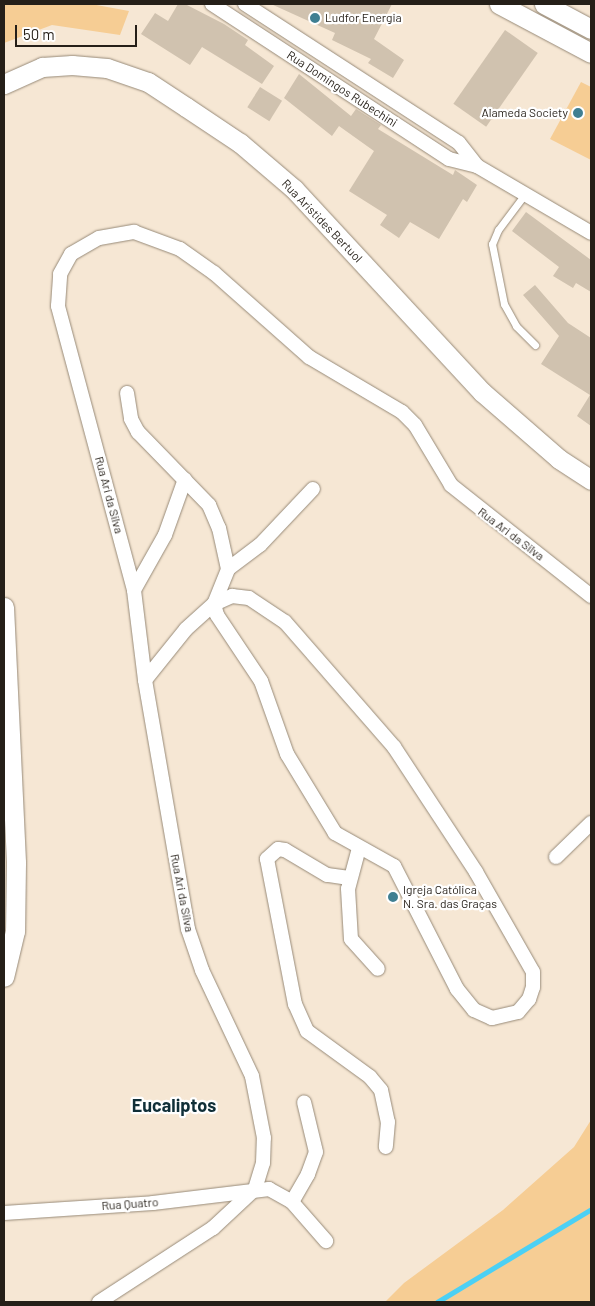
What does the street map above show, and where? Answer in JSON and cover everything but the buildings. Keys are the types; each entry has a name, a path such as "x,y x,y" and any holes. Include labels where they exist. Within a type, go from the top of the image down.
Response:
{"main road":[{"path":"544,4 591,29"},
{"path":"510,6 591,54"},
{"name":"Rua Aristides Bertuol","path":"4,84 42,67 72,65 107,68 148,82 240,143 294,189 482,392 559,459 591,480"},
{"path":"4,607 16,863 15,931 4,977"}],"street":[{"name":"Rua Domingos Rubechini","path":"212,4 449,159 477,166 591,232"},
{"name":"Rua Domingos Rubechini","path":"245,4 459,143 477,166"},
{"name":"Rua Ari da Silva","path":"256,1189 263,1164 264,1138 252,1076 202,970 188,929 144,680 134,590 58,306 60,274 71,254 99,238 134,232 180,249 214,272 309,357 402,412 415,426 451,485 591,596"},
{"path":"127,393 130,419 138,432 209,505 219,528 228,569"},
{"path":"134,590 165,535 185,479"},
{"path":"144,680 186,629 214,604 232,596 249,598 265,606 303,642 394,747 476,872 527,957 533,972 533,987 529,999 518,1012 492,1018 474,1010 457,989 394,866 335,833 313,800 287,754 261,681 233,642 214,604 228,569 260,545 313,489"},
{"path":"556,857 591,823"},
{"path":"349,878 327,875 285,850 278,848 267,859 295,1004 307,1031 370,1077 381,1090 388,1122 386,1147"},
{"path":"359,848 349,878 351,939 378,968"},
{"path":"292,1202 308,1174 316,1152 304,1102"},
{"path":"99,1302 213,1228 256,1189"},
{"name":"Rua Quatro","path":"4,1213 152,1203 256,1189 276,1190 292,1202 326,1241"}],"lane":[{"path":"525,194 498,230 492,244 504,304 516,326 535,346"}],"shaded area":[{"path":"4,4 91,4 129,11 120,35 52,25 4,43"},
{"name":"Alameda Society","path":"581,82 591,87 591,160 550,139"},
{"path":"591,1120 591,1302 385,1302 404,1283 503,1210 574,1147"}],"waterway":[{"path":"437,1302 591,1209"}],"place":[{"name":"Ludfor Energia","path":"315,18"},
{"name":"Alameda Society","path":"578,113"},
{"name":"Igreja Católica N. Sra. das Graças","path":"393,897"}],"district":[{"name":"Eucaliptos","path":"174,1105"}]}
